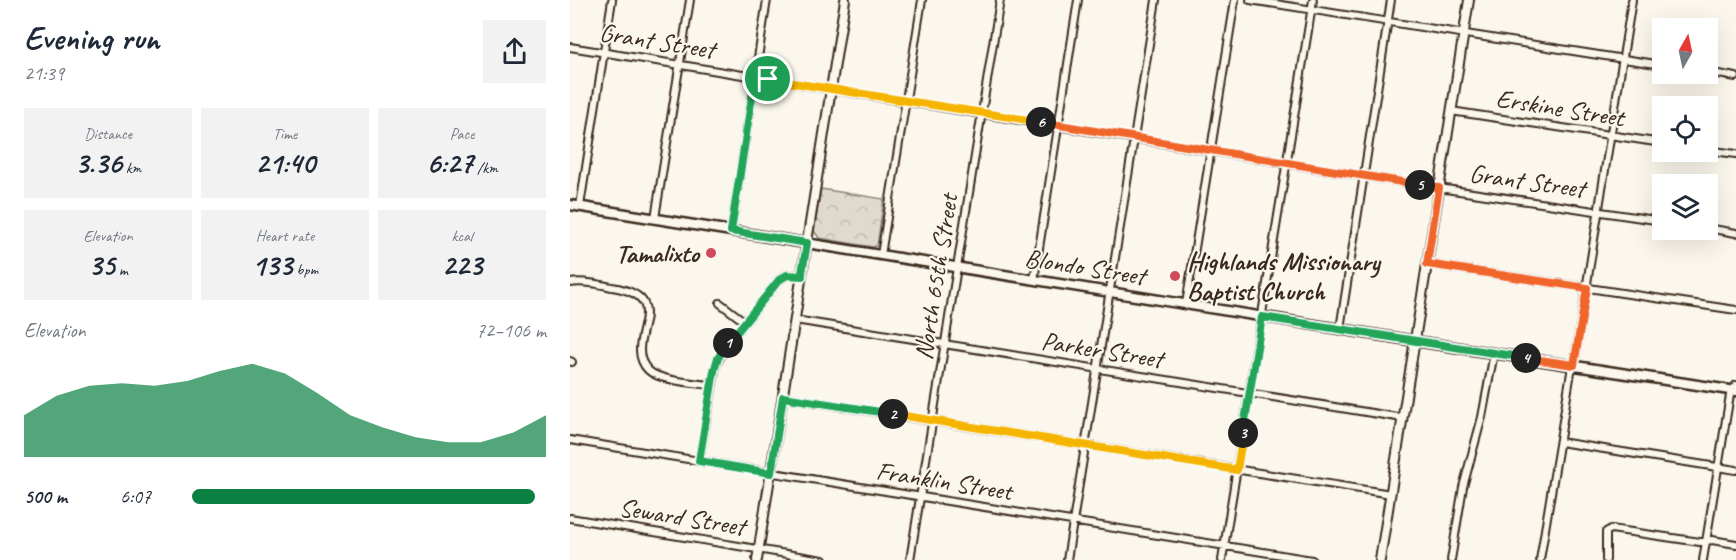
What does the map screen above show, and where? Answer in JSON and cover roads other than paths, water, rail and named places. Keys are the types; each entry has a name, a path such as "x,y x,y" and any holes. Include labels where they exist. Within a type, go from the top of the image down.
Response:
{"main road":[{"name":"Blondo Street","path":"570,204 1262,317 1735,389"}],"street":[{"path":"580,206 612,0"},
{"path":"655,219 690,0"},
{"path":"731,231 767,0"},
{"path":"757,560 845,0"},
{"path":"881,255 922,0"},
{"name":"North 65th Street","path":"910,560 1000,0"},
{"path":"1034,280 1078,0"},
{"path":"1067,560 1156,0"},
{"path":"1186,304 1235,0"},
{"path":"1250,0 1652,63"},
{"path":"1222,560 1313,0"},
{"path":"1340,329 1391,0"},
{"path":"1380,560 1469,0"},
{"path":"1540,560 1587,288 1632,0"},
{"name":"Grant Street","path":"570,47 1439,188 1652,220"},
{"path":"1718,74 1736,76"},
{"name":"Erskine Street","path":"1451,111 1652,142"},
{"path":"1718,152 1736,154"},
{"path":"1718,230 1736,233"},
{"path":"1427,264 1736,310"},
{"path":"699,461 711,386 718,358 773,285 783,276 792,274 802,276"},
{"path":"570,283 588,283 626,289 635,293 646,308 640,352 645,367 661,377 711,386"},
{"path":"720,303 745,322"},
{"name":"Parker Street","path":"795,320 1403,418"},
{"path":"1451,560 1463,487 1482,417 1494,353"},
{"path":"1703,560 1730,394 1735,389"},
{"path":"783,397 1391,494"},
{"name":"Franklin Street","path":"570,440 1312,560"},
{"path":"1560,442 1736,470"},
{"name":"Seward Street","path":"570,518 823,560"},
{"path":"1606,560 1607,530 1700,542 1712,540 1736,544"}],"place":[{"name":"Tamalixto","path":"711,253"},
{"name":"Highlands Missionary Baptist Church","path":"1175,276"}]}
